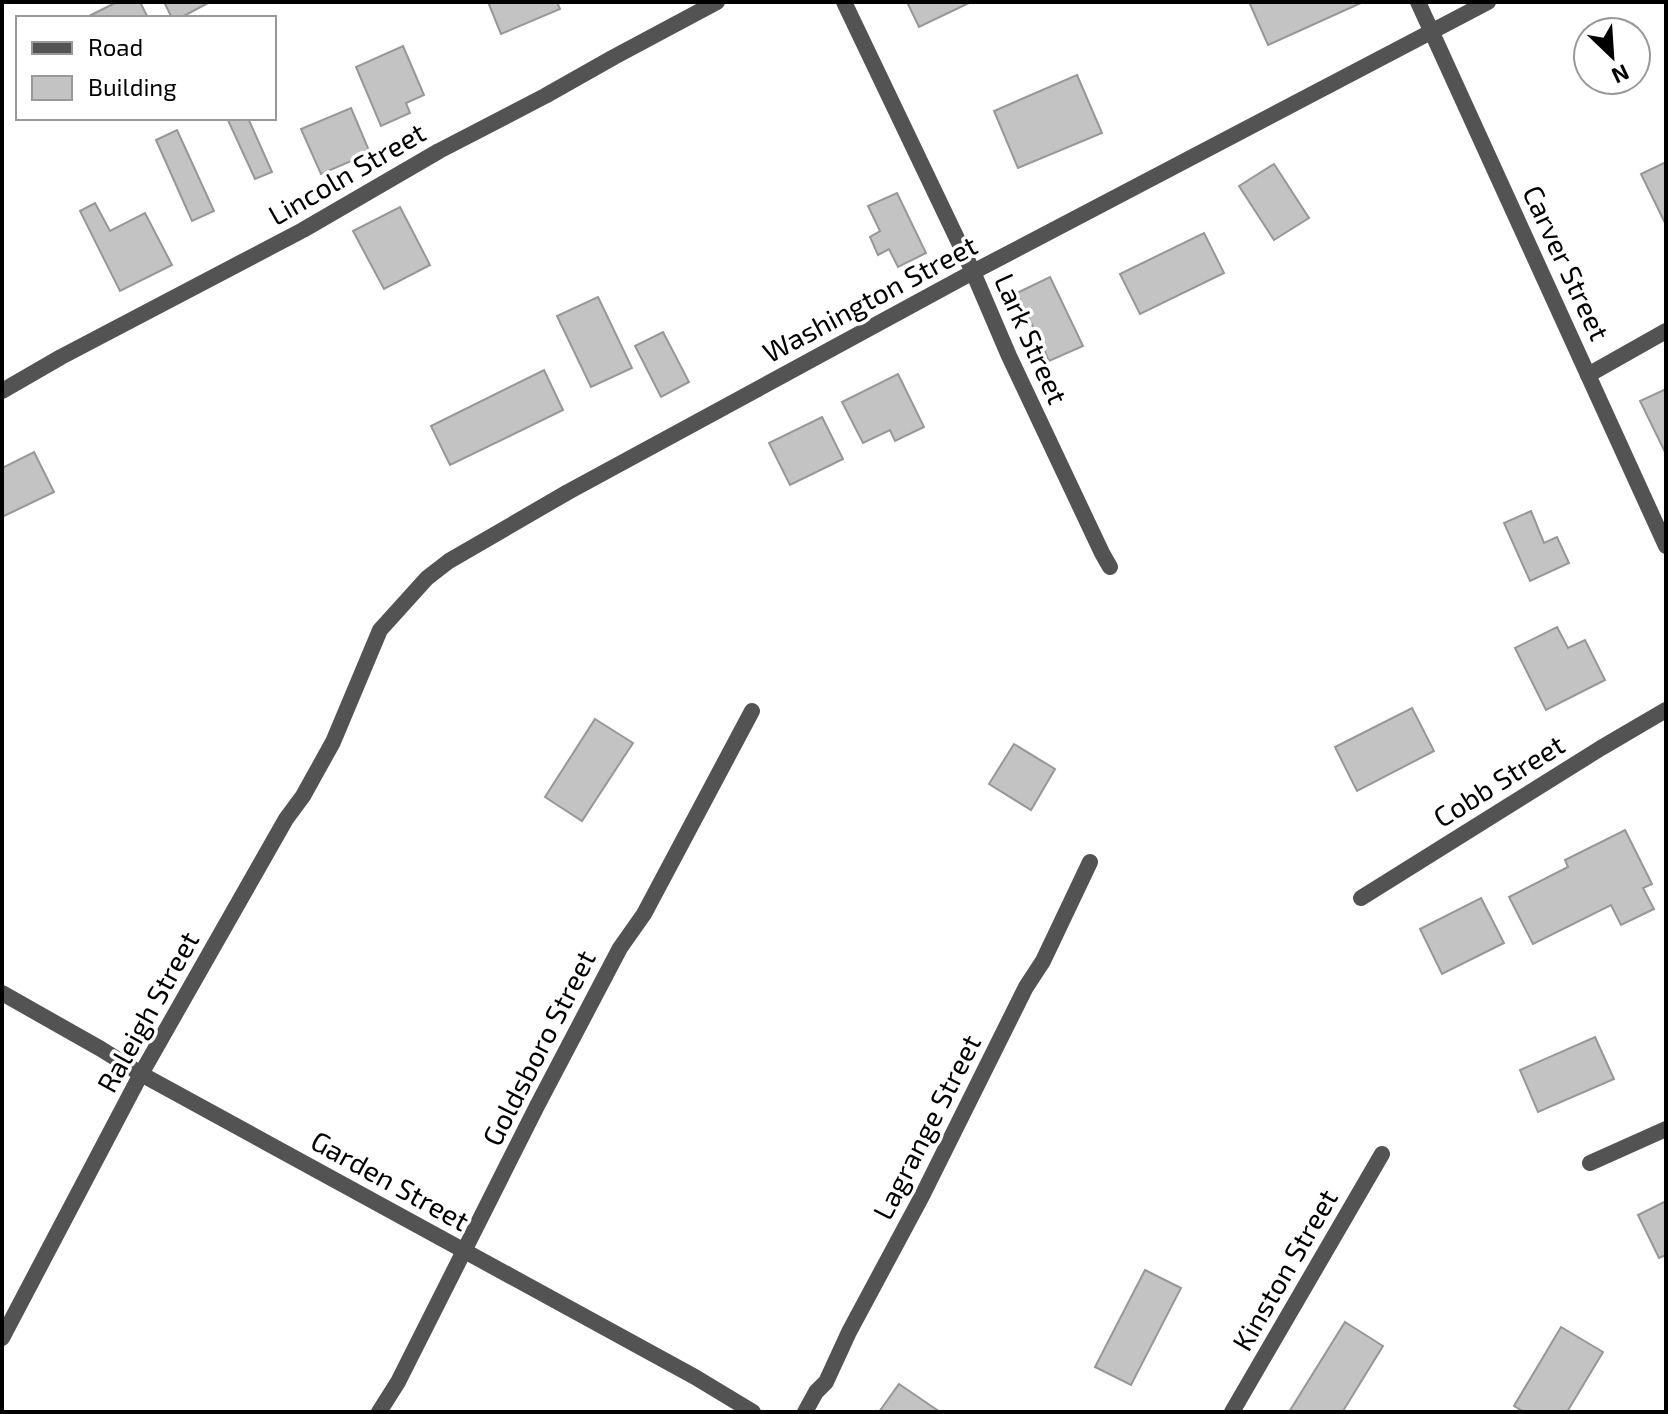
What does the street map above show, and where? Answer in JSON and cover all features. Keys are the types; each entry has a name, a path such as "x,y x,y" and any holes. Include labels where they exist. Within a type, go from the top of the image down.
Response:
{"street":[{"name":"Lincoln Street","path":"2,391 303,230 439,151 717,2"},
{"name":"Lark Street","path":"844,2 1110,567"},
{"name":"Carver Street","path":"1418,2 1666,546"},
{"name":"Washington Street","path":"345,714 380,630 427,578 449,561 568,492 973,272 1488,2"},
{"path":"1588,375 1666,331"},
{"name":"Cobb Street","path":"1361,898 1666,710"},
{"name":"Goldsboro Street","path":"379,1412 398,1382 620,948 644,914 752,711"},
{"name":"Raleigh Street","path":"2,1338 141,1074 286,819 303,796 345,714"},
{"name":"Lagrange Street","path":"805,1412 816,1392 826,1382 1026,987 1043,961 1090,862"},
{"name":"Garden Street","path":"2,993 141,1074 695,1377 753,1412"},
{"path":"1590,1163 1666,1129"},
{"name":"Kinston Street","path":"1232,1412 1382,1154"}],"building":[{"path":"117,2 140,2 147,16 89,16"},
{"path":"164,2 210,2 184,16 171,16"},
{"path":"488,2 557,2 560,9 501,34"},
{"path":"907,2 971,2 919,27"},
{"path":"1363,2 1268,45 1250,4"},
{"path":"403,46 424,95 406,103 410,113 381,126 356,67"},
{"path":"1077,75 1102,133 1018,168 994,111"},
{"path":"351,108 370,153 321,174 301,129"},
{"path":"228,120 249,120 272,172 255,179"},
{"path":"177,130 214,211 192,221 156,140"},
{"path":"1666,162 1666,225 1641,174"},
{"path":"1274,164 1309,218 1274,240 1239,186"},
{"path":"897,193 926,253 898,267 889,249 878,255 870,237 880,231 868,206"},
{"path":"95,203 110,231 145,213 172,265 120,291 80,211"},
{"path":"400,207 430,265 384,289 353,231"},
{"path":"1204,233 1224,273 1140,314 1120,274"},
{"path":"1050,277 1083,346 1049,361 1017,293"},
{"path":"598,297 632,368 591,387 557,316"},
{"path":"663,332 689,382 661,397 635,346"},
{"path":"544,370 563,410 450,465 431,426"},
{"path":"898,374 924,427 895,441 890,430 863,443 842,402"},
{"path":"1666,389 1666,454 1640,401"},
{"path":"822,417 843,459 790,485 769,443"},
{"path":"34,452 54,492 2,517 2,468"},
{"path":"1531,511 1544,543 1557,537 1569,563 1530,581 1504,523"},
{"path":"1557,627 1568,648 1585,640 1605,680 1546,710 1515,648"},
{"path":"1412,708 1434,751 1357,791 1335,747"},
{"path":"595,719 633,743 582,821 545,797"},
{"path":"1014,744 1055,769 1031,810 989,784"},
{"path":"1625,830 1652,884 1643,888 1654,909 1621,925 1611,905 1533,944 1509,897 1568,867 1565,860"},
{"path":"1481,898 1504,943 1442,974 1420,929"},
{"path":"1595,1037 1614,1079 1538,1112 1520,1070"},
{"path":"1666,1201 1666,1255 1659,1258 1638,1215"},
{"path":"1145,1270 1181,1288 1131,1385 1095,1367"},
{"path":"1345,1322 1383,1346 1344,1412 1289,1412"},
{"path":"1561,1327 1603,1352 1567,1412 1524,1412 1514,1406"},
{"path":"899,1384 940,1412 879,1412"}]}
